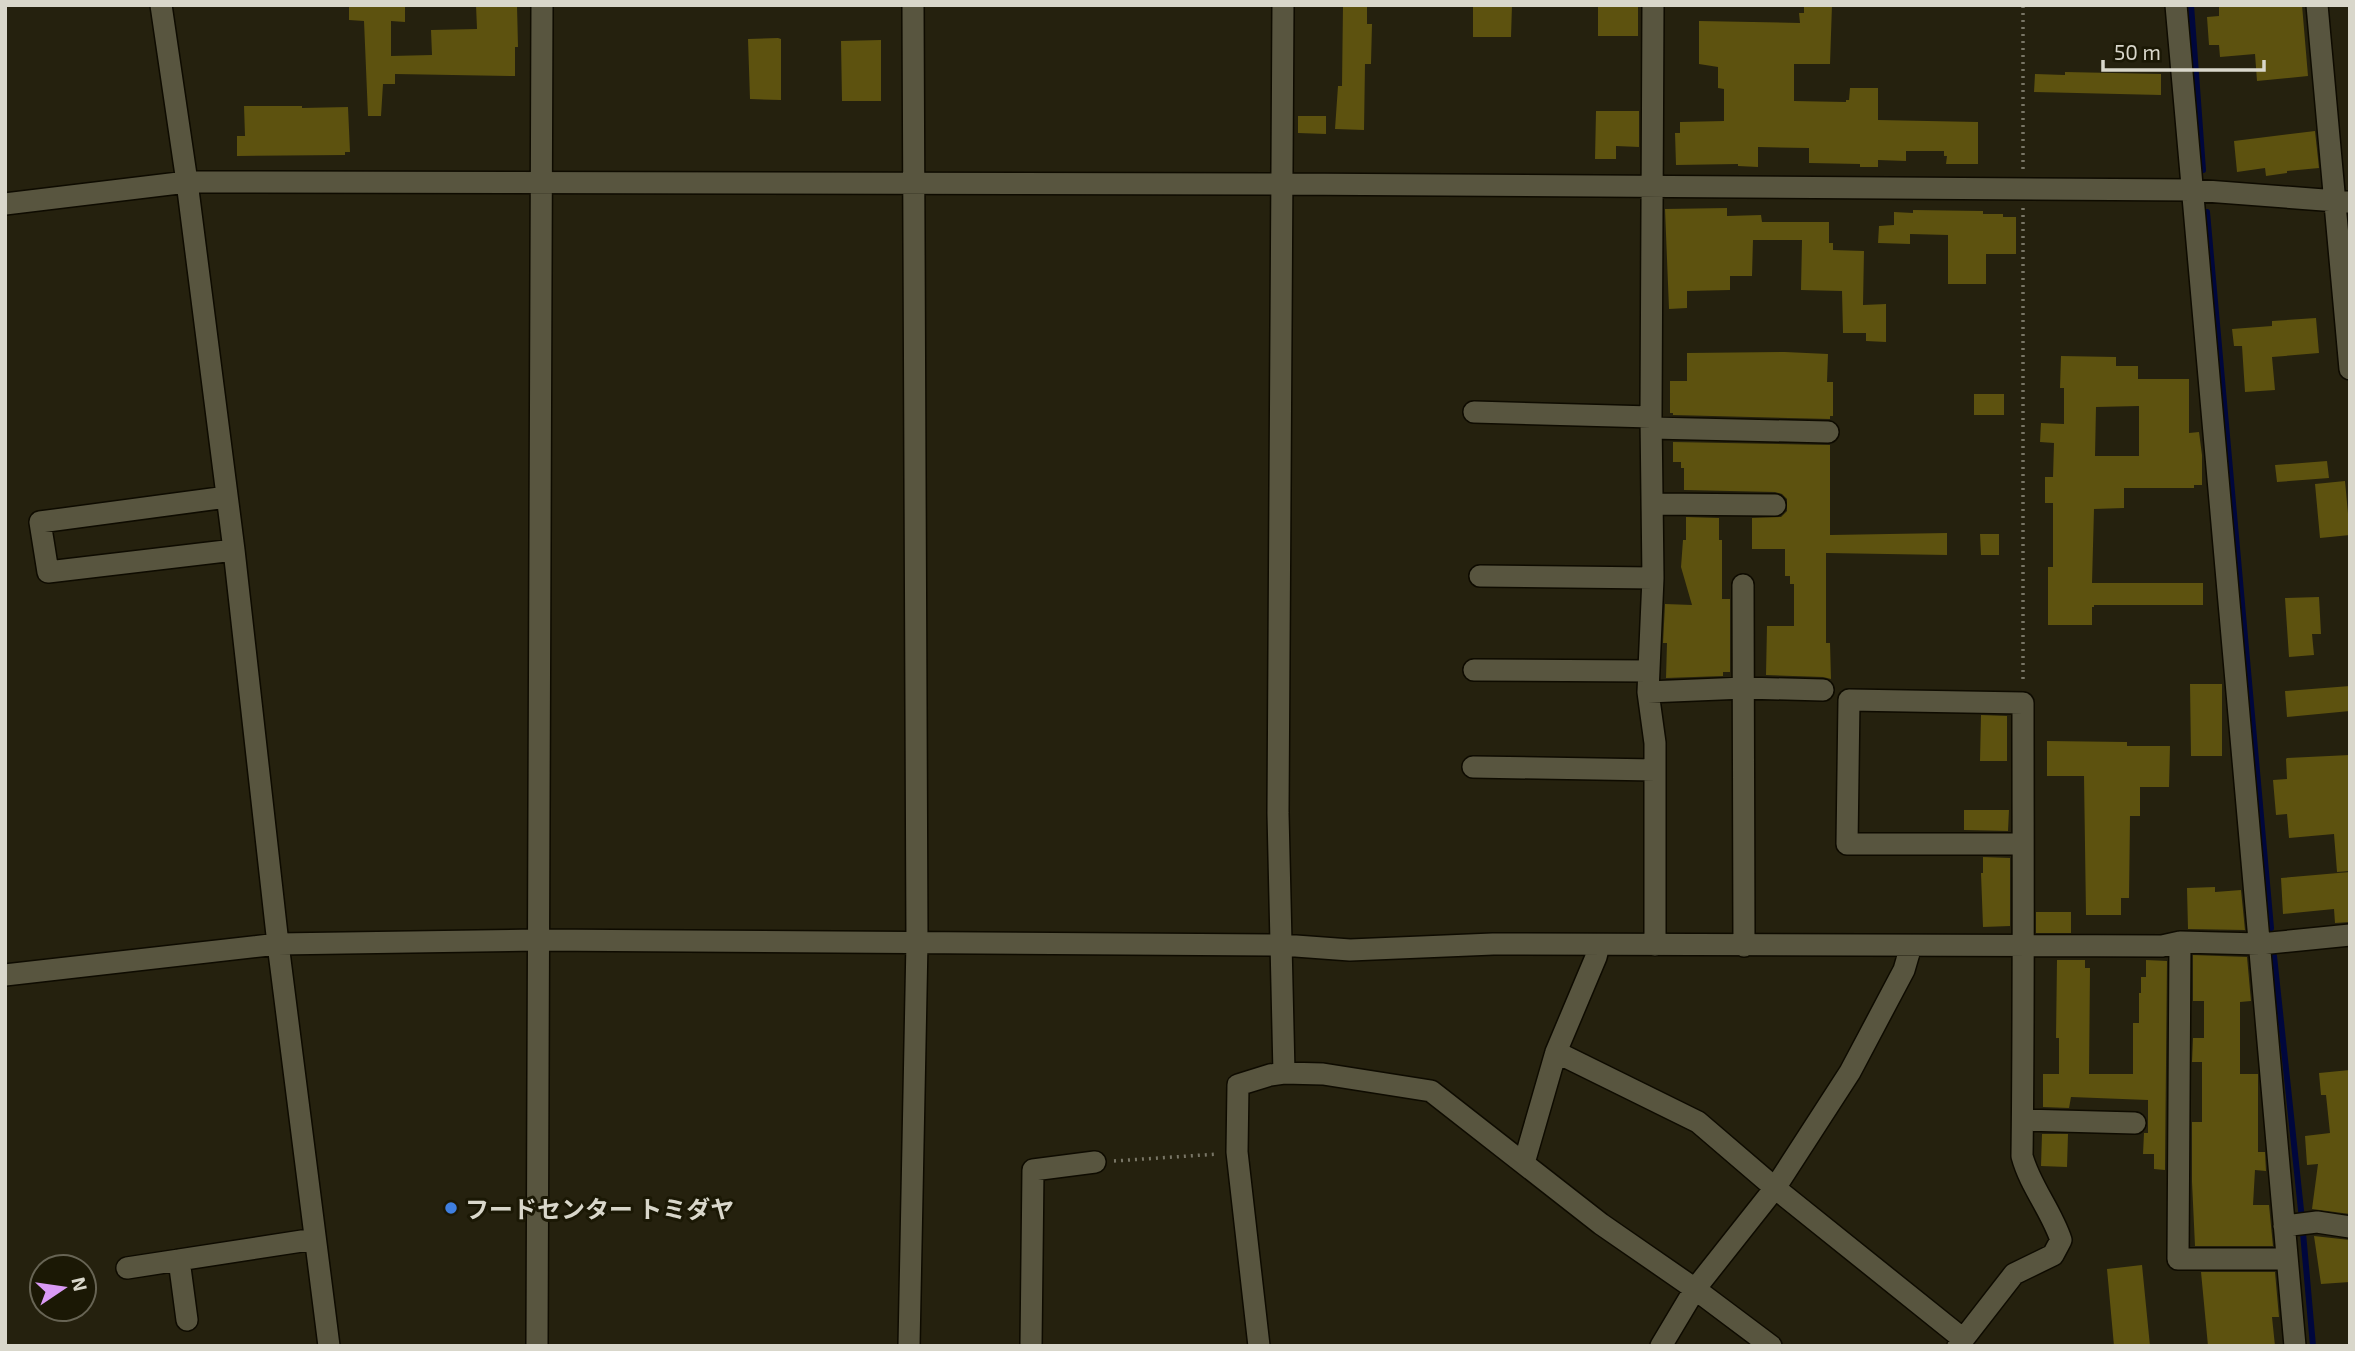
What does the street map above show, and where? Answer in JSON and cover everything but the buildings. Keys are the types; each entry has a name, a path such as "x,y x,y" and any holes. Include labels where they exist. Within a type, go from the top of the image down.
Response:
{"street":[{"path":"162,5 234,550 278,944 329,1346"},
{"path":"537,1346 542,5"},
{"path":"909,1346 917,942 913,5"},
{"path":"1283,5 1278,813 1284,1073"},
{"path":"1653,5 1653,578 1648,682 1655,743 1655,945"},
{"path":"2176,5 2295,1346"},
{"path":"2316,5 2342,201 2350,369"},
{"path":"5,204 187,182 1652,185 2193,190 2342,201"},
{"path":"1474,412 1828,432"},
{"path":"227,497 40,522 48,572 234,550"},
{"path":"1653,504 1775,505"},
{"path":"1480,576 1653,578"},
{"path":"1743,584 1744,946"},
{"path":"1474,670 1744,688 1823,690"},
{"path":"1556,1052 1698,1122 1961,1342 2014,1274 2053,1255 2060,1240 2056,1224 2027,1175 2022,1156 2024,844 2023,703 1849,700 1847,844 2024,844"},
{"path":"1473,767 1655,770"},
{"path":"5,975 278,944 537,940 917,942 1282,945 1350,950 1493,944 2162,946 2180,942 2260,944 2350,935"},
{"path":"2180,942 2178,1259 2287,1259"},
{"path":"1524,1163 1556,1052 1599,945"},
{"path":"1661,1346 1695,1289 1775,1188 1850,1072 1904,970 1911,946"},
{"path":"1259,1346 1237,1152 1238,1085 1270,1074 1284,1073 1323,1074 1431,1091 1601,1224 1771,1346"},
{"path":"2023,1120 2135,1122"},
{"path":"1031,1346 1033,1170 1095,1162"},
{"path":"2284,1226 2316,1222 2350,1227"},
{"path":"127,1268 315,1239"},
{"path":"179,1260 187,1320"}],"path":[{"path":"2023,5 2023,703"},
{"path":"1095,1162 1237,1152"}],"waterway":[{"path":"2191,5 2203,170"},
{"path":"2207,212 2271,928"},
{"path":"2274,956 2313,1346"}],"place":[{"name":"フードセンター トミダヤ","path":"451,1208"}]}
